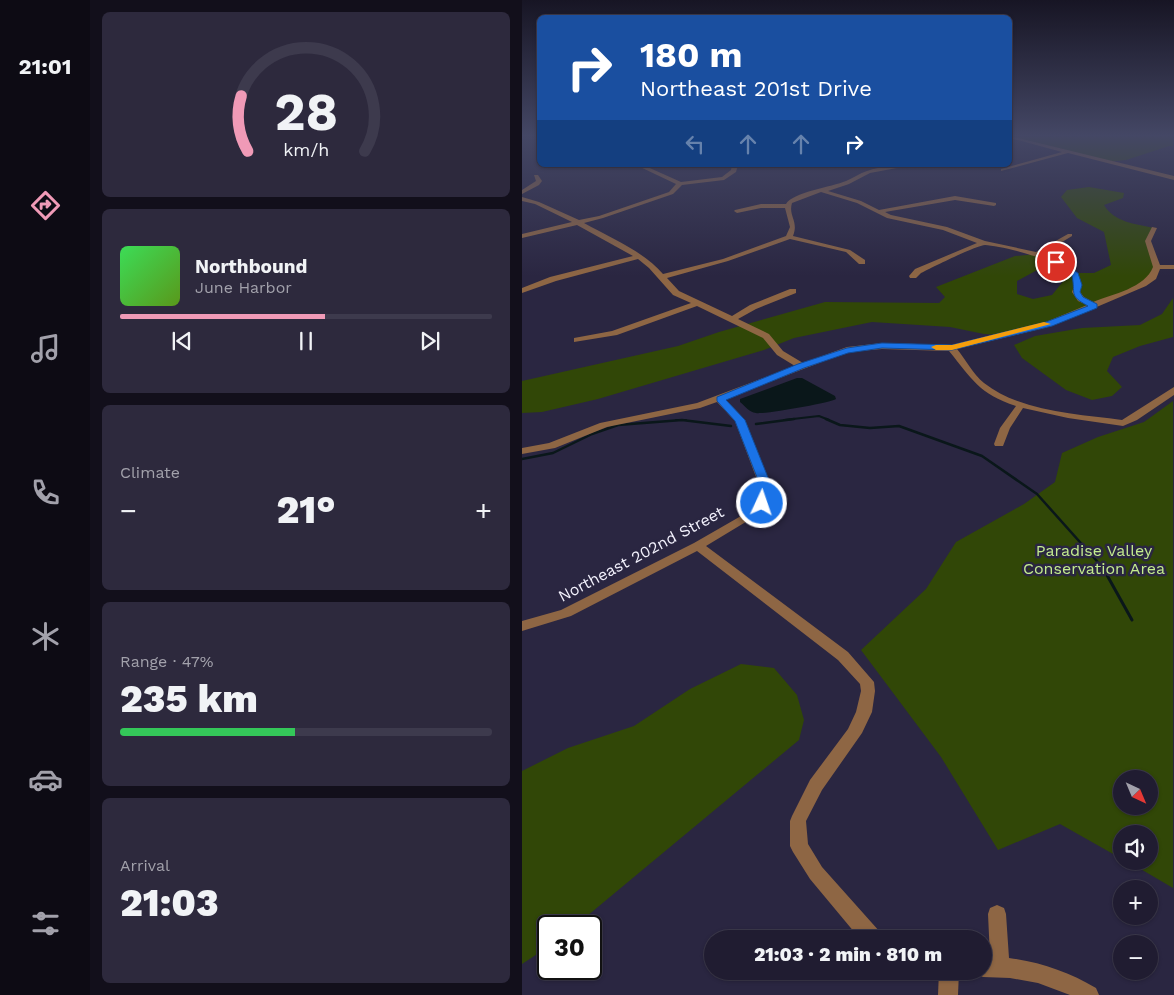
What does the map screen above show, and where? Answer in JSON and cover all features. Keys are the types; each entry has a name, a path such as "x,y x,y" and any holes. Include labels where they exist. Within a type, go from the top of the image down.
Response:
{"street":[{"path":"522,192 538,182"},
{"path":"677,182 680,184 698,182"},
{"path":"736,211 761,206 788,206 797,199 848,182"},
{"path":"522,236 580,223 671,193 680,184"},
{"path":"823,191 859,202 877,212 903,220 945,228 983,244 1037,254 1056,262 1075,275 1078,285 1076,292 1081,299 1094,306"},
{"path":"877,212 954,198 994,204"},
{"path":"522,199 545,206 580,223 639,257 652,266 676,293 695,304 766,336 780,353 801,366"},
{"path":"788,206 793,227 789,237"},
{"path":"522,451 551,446 604,425 720,399 801,366 847,350 864,347 952,348 1049,324 1143,284 1153,277 1157,267 1148,240 1154,228"},
{"path":"1037,254 1070,235"},
{"path":"661,277 696,269 768,246 789,237 848,252 862,262"},
{"path":"912,276 918,271 983,244"},
{"path":"522,291 553,279 639,257"},
{"path":"1157,267 1174,267"},
{"path":"733,320 753,307 793,291"},
{"path":"577,340 614,334 695,304"},
{"path":"952,348 980,384 992,392 1021,405 1123,423 1134,418 1174,390"},
{"name":"Northeast 202nd Street","path":"522,626 566,613 698,546 745,518 762,503 765,485 740,420 720,399"},
{"path":"999,444 1006,426 1021,405"},
{"path":"698,546 843,656 867,682 868,691 864,712 854,733 816,785 798,821 800,846 816,873 865,930"},
{"path":"997,914 992,966 1053,978 1089,995"},
{"path":"948,995 949,980"}],"green space":[{"path":"1089,187 1124,193 1123,198 1104,205 1108,211 1119,219 1154,228 1148,240 1157,267 1143,284 1049,324 1003,335 984,334 950,327 872,322 794,338 764,350 598,399 542,412 522,413 522,381 678,346 719,332 825,302 939,303 945,297 936,287 1015,256 1037,254 1055,264 1041,268 1017,281 1017,294 1033,299 1052,295 1070,273 1094,273 1111,265 1104,232 1077,218 1061,197 1067,190"},
{"path":"1173,298 1173,337 1140,346 1113,357 1107,371 1122,387 1112,396 1092,400 1066,390 1022,358 1014,345 1035,336 1082,328 1140,325 1162,314"},
{"name":"Paradise Valley Conservation Area","path":"1173,401 1173,888 1142,870 1158,870 1158,825 1113,825 1113,854 1060,824 998,850 941,757 861,650 926,589 956,542 1024,504 1055,482 1062,453 1098,437 1144,422"},
{"path":"741,664 774,668 797,695 804,720 799,740 588,915 537,915 537,954 522,964 522,771 568,748 634,726 690,689"}],"shaded area":[{"path":"797,378 802,378 835,396 836,399 809,406 761,413 747,409 740,402 740,399"}],"waterway":[{"path":"784,420 819,416 829,420"},
{"path":"756,424 794,419"},
{"path":"826,419 840,425 870,428 899,426 982,456 1037,494 1104,569"},
{"path":"676,420 682,420"},
{"path":"522,459 553,453 592,434 618,425 682,420"},
{"path":"682,420 731,426"},
{"path":"1103,568 1132,620"}],"slow traffic":[{"path":"936,347 952,348 1047,324"}],"route":[{"path":"762,503 765,485 740,420 720,399 801,366 847,350 882,346 952,348 1049,324 1094,306 1081,299 1076,292 1078,285 1075,275 1056,262"}]}
